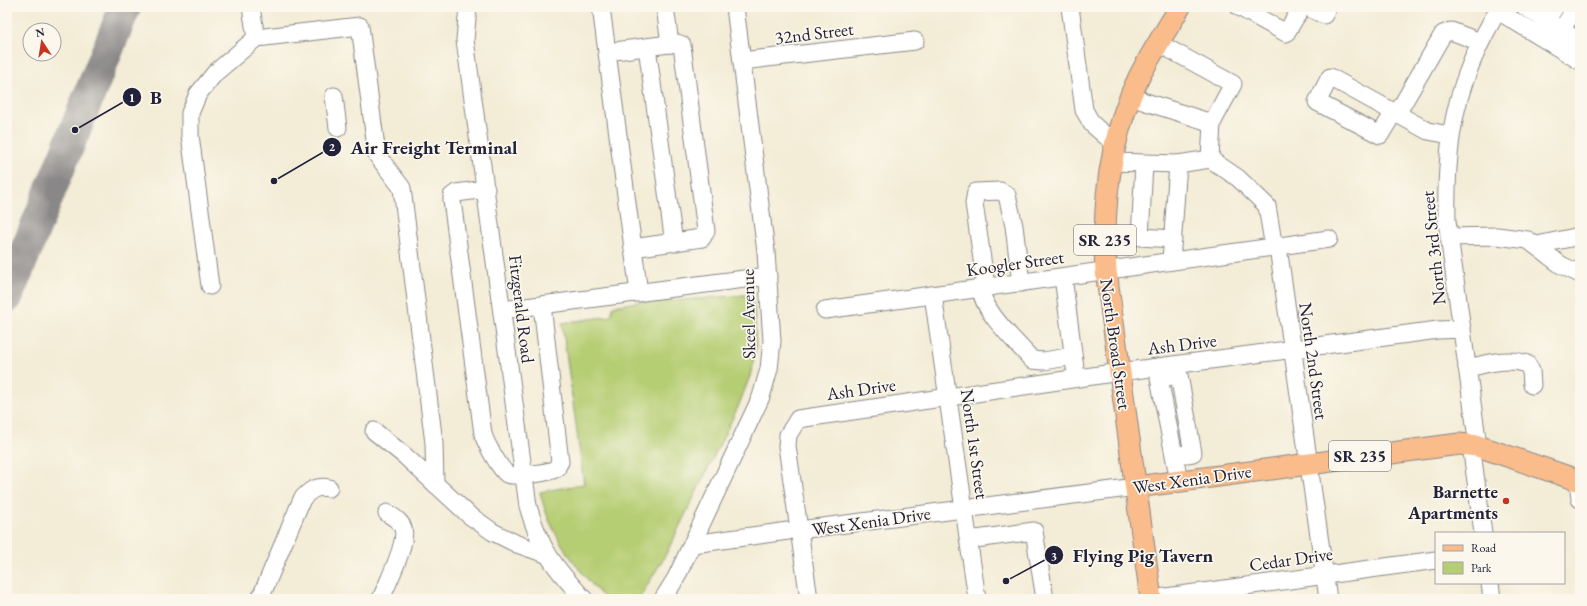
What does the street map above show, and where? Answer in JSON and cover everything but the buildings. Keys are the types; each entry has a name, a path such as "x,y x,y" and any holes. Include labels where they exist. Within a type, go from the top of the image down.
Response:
{"main road":[{"name":"North Broad Street","path":"1151,599 1106,271 1104,226 1114,153 1130,96 1158,43 1180,7"},
{"name":"West Xenia Drive","path":"1136,487 1448,444 1474,445 1579,486"}],"street":[{"path":"251,7 256,38"},
{"name":"Fitzgerald Road","path":"468,7 465,40 528,506 534,530 546,554 584,599"},
{"path":"601,7 639,293"},
{"path":"665,7 670,44"},
{"name":"Skeel Avenue","path":"663,599 676,578 693,544 746,432 765,385 772,341 768,276 735,7"},
{"path":"1070,7 1084,110 1092,124 1114,153 1144,164 1178,164 1210,159 1212,123 1233,84 1158,43"},
{"path":"1240,7 1286,33 1302,7"},
{"path":"1306,7 1324,15 1328,7"},
{"path":"1537,19 1555,7"},
{"path":"1557,37 1576,7"},
{"path":"1499,9 1537,19 1580,61"},
{"name":"North 3rd Street","path":"1483,532 1467,368 1450,236 1446,185 1450,135 1460,94 1480,42 1499,9"},
{"path":"210,286 190,135 190,113 198,94 215,73 256,38 360,26 377,156 402,188 434,443 435,484"},
{"path":"1450,135 1428,131 1395,113 1443,34 1451,30 1480,42"},
{"path":"1557,37 1580,42"},
{"name":"32nd Street","path":"742,61 915,41"},
{"path":"607,52 677,43 682,45 706,231 702,238 633,248"},
{"path":"647,47 674,243"},
{"path":"334,96 338,128"},
{"path":"1130,96 1212,123"},
{"name":"North 2nd Street","path":"1210,159 1238,178 1267,206 1276,248 1293,350 1328,599"},
{"path":"1144,164 1140,237 1173,239"},
{"path":"1171,261 1178,164"},
{"path":"486,189 456,193 452,196 484,439 506,473 513,476 550,471 557,467 560,462 542,305"},
{"path":"1021,283 1014,226 1007,195 1000,191 976,192 974,203 984,288 984,300 993,315 1032,360 1044,361 1073,356"},
{"path":"1450,236 1497,236 1528,240 1537,245 1561,265 1580,274"},
{"path":"1537,245 1580,236"},
{"name":"Koogler Street","path":"825,310 1171,261 1276,248 1329,239"},
{"path":"502,310 768,276"},
{"path":"1063,277 1076,378"},
{"name":"North 1st Street","path":"933,295 977,599"},
{"name":"Ash Drive","path":"794,531 787,446 788,435 792,426 798,419 1120,372 1158,373 1293,350 1438,330 1462,329"},
{"path":"1467,368 1502,361 1516,360 1527,364 1531,371 1532,386"},
{"path":"1158,373 1179,481"},
{"path":"374,430 405,456 469,515 493,532 546,554"},
{"name":"West Xenia Drive","path":"693,544 1136,487"},
{"path":"260,599 302,499 313,488 330,488"},
{"path":"381,599 401,549 404,537 403,528 399,521 387,513"},
{"path":"794,531 809,599"},
{"path":"969,540 1034,531 1045,599"},
{"name":"Cedar Drive","path":"1151,599 1259,591 1324,574 1435,560"},
{"path":"1490,584 1492,599"}],"green space":[{"path":"745,295 754,305 756,349 750,376 738,407 666,554 639,599 611,600 605,598 588,580 565,550 548,517 540,492 584,484 562,323 611,316 613,306 637,302"}],"taxiway":[{"path":"7,297 125,7"}],"place":[{"name":"B","path":"75,130"},
{"name":"Air Freight Terminal","path":"274,181"},
{"name":"Barnette Apartments","path":"1506,501"},
{"name":"Flying Pig Tavern","path":"1006,581"}]}
